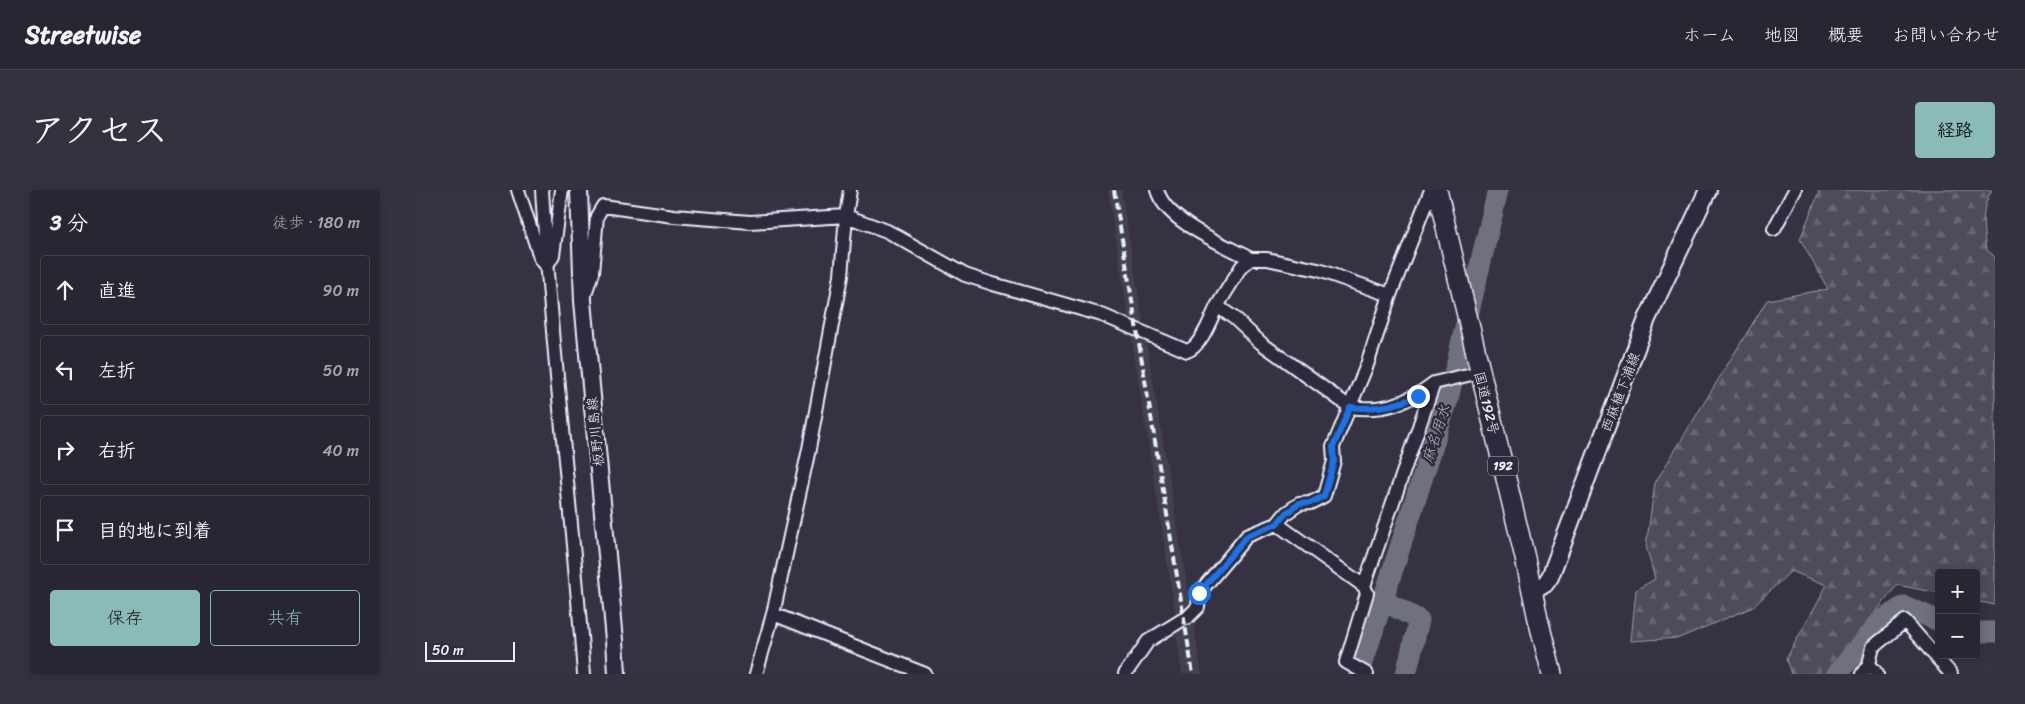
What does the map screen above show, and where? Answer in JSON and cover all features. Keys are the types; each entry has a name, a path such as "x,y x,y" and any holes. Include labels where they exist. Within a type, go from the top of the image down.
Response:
{"highway":[{"name":"国道192号","path":"1437,190 1472,340 1472,374 1532,592 1552,674"}],"main road":[{"name":"板野川島線","path":"579,190 582,301 617,674"},
{"name":"西麻植下浦線","path":"1532,592 1545,584 1550,577 1647,319 1708,190"}],"street":[{"path":"518,190 540,257 547,264"},
{"path":"542,190 584,674"},
{"path":"547,264 553,256 562,190"},
{"path":"756,674 773,614 809,450 839,286 850,190"},
{"path":"1157,190 1159,197 1169,211 1183,222 1251,259 1267,259 1318,270 1390,295"},
{"path":"1125,674 1148,641 1184,619 1198,607 1199,593 1247,536 1277,524 1286,513 1299,504 1310,503 1324,496 1334,461 1333,447 1367,365 1390,295 1431,190"},
{"path":"1774,229 1795,190"},
{"path":"582,301 592,273 597,216 602,206 711,220 750,222 846,216 887,231 965,274 993,284 1102,315 1187,351 1193,349 1198,343 1217,306 1242,266 1251,259"},
{"path":"1217,306 1234,318 1262,343 1350,407 1366,409 1400,404 1418,396 1438,382 1472,374"},
{"path":"1364,586 1438,382"},
{"path":"1277,524 1364,586 1367,593 1346,662 1367,674"},
{"path":"773,614 926,674"},
{"path":"1869,671 1873,647 1905,621 1951,674"}],"shaded area":[{"path":"1108,190 1121,190 1202,674 1182,674 1175,628 1180,615 1175,612"}],"green space":[{"path":"1820,190 1992,190 1984,211 1983,226 1986,249 1995,257 1995,605 1980,602 1980,569 1935,569 1935,592 1897,585 1828,674 1791,674 1786,659 1827,585 1791,571 1753,607 1679,638 1631,641 1636,590 1655,579 1646,546 1655,483 1767,300 1828,289 1800,239"}],"waterway":[{"name":"麻名用水","path":"1359,674 1448,399 1498,190"},
{"path":"1382,600 1419,620 1406,674"},
{"path":"1837,674 1881,621 1904,606 1935,619"},
{"path":"1980,632 1995,632"}],"railway":[{"path":"1114,190 1193,674"}],"route":[{"path":"1199,593 1247,536 1277,524 1286,513 1299,504 1310,503 1324,496 1334,461 1333,447 1350,407 1366,409 1400,404 1418,396"}]}
